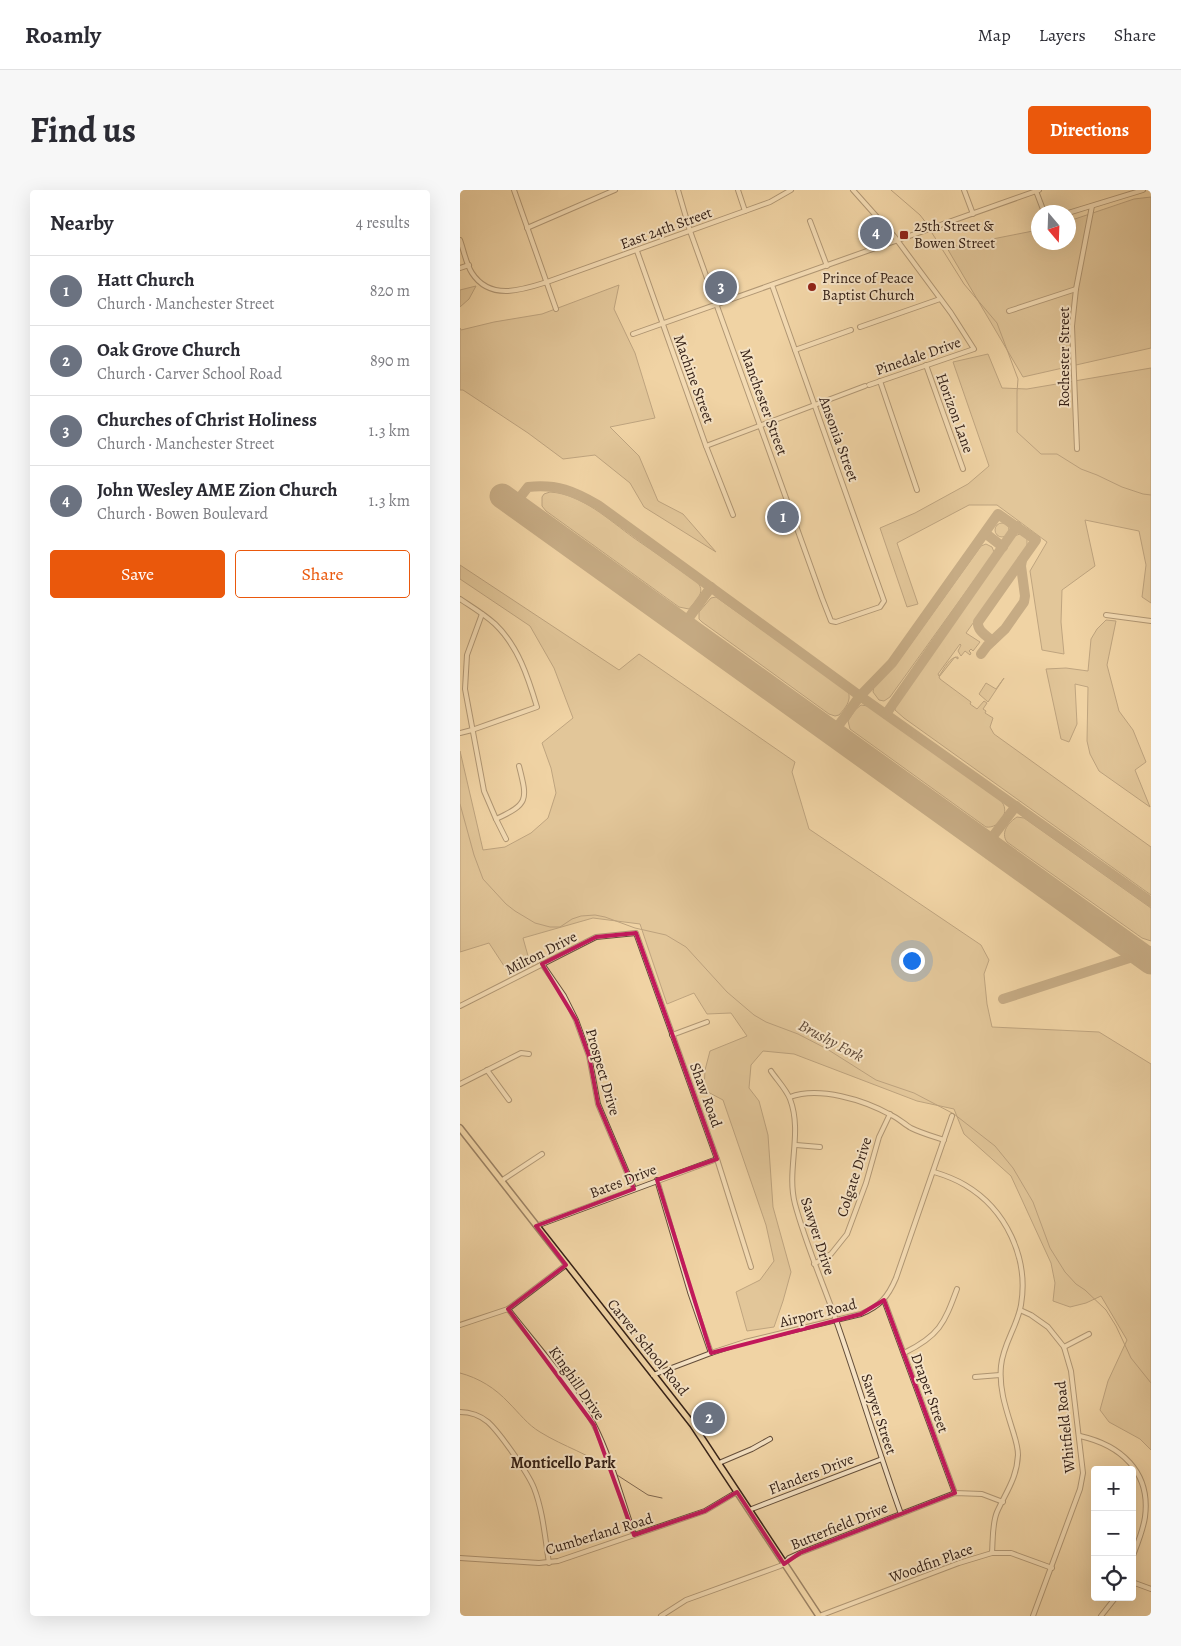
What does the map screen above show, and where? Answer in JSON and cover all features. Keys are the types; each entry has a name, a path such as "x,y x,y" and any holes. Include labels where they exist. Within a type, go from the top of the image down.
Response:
{"main road":[{"name":"Carver School Road","path":"460,1128 693,1424 819,1616"}],"street":[{"path":"514,190 556,309"},
{"path":"527,228 614,190"},
{"name":"Manchester Street","path":"678,190 690,231 831,621"},
{"path":"738,190 745,211"},
{"name":"East 24th Street","path":"460,240 473,274 481,283 502,292 515,292 770,202 791,190"},
{"path":"853,190 897,240 940,298 860,327"},
{"path":"964,190 973,214"},
{"path":"633,334 973,214 1031,191 1038,190 1042,205"},
{"path":"1076,211 1135,191 1144,190"},
{"name":"Rochester Street","path":"1077,449 1072,326 1076,289 1092,206"},
{"path":"810,221 827,266"},
{"name":"Machine Street","path":"637,250 706,446 733,515"},
{"path":"460,268 469,265"},
{"name":"Ansonia Street","path":"772,285 884,601 880,606 836,622 831,621"},
{"path":"1009,311 1076,289"},
{"name":"Pinedale Drive","path":"706,446 880,381 974,349 940,298"},
{"path":"795,350 851,330"},
{"name":"Horizon Lane","path":"926,365 963,469"},
{"path":"880,381 917,490"},
{"path":"460,599 482,614 502,632 515,650 523,665 537,707 460,733"},
{"path":"482,614 469,647 465,689 484,791 506,839"},
{"path":"1106,615 1151,620"},
{"path":"496,819 513,811 522,804 525,792 519,766"},
{"name":"Milton Drive","path":"460,1006 596,937 636,933"},
{"name":"Shaw Road","path":"636,933 717,1158 751,1268"},
{"name":"Prospect Drive","path":"542,964 564,996 576,1020 589,1056 598,1104 634,1189"},
{"path":"672,1035 707,1022"},
{"path":"460,1084 522,1053 529,1054"},
{"path":"486,1070 509,1100"},
{"name":"Sawyer Drive","path":"771,1071 790,1097 794,1112 796,1145 792,1171 792,1190 814,1264 837,1321"},
{"path":"790,1097 802,1093 828,1093 890,1114 923,1134 944,1140"},
{"name":"Colgate Drive","path":"814,1264 830,1254 846,1234 866,1183 879,1137 890,1114"},
{"name":"Airport Road","path":"653,1375 745,1342 837,1321 867,1312 884,1300 896,1278 952,1116"},
{"path":"796,1145 820,1147"},
{"path":"501,1180 542,1154"},
{"name":"Bates Drive","path":"536,1226 717,1158"},
{"path":"934,1172 960,1181 990,1205 1008,1229 1017,1250 1022,1272 1020,1310 1004,1348 1000,1375 1004,1402 1018,1454 1016,1472 997,1512 992,1553"},
{"path":"657,1180 690,1292 711,1353"},
{"path":"460,1325 508,1309 566,1265"},
{"path":"904,1353 920,1346 938,1330 947,1316 957,1289"},
{"name":"Draper Street","path":"884,1300 955,1494"},
{"name":"Kinghill Drive","path":"508,1309 573,1393 594,1425 608,1459 634,1535"},
{"name":"Whitfield Road","path":"1020,1310 1048,1327 1064,1347 1071,1371 1083,1473 1080,1489 1033,1616"},
{"name":"Sawyer Street","path":"837,1321 901,1514"},
{"path":"1064,1347 1089,1334"},
{"path":"975,1377 1000,1375"},
{"path":"460,1412 474,1415 488,1422 527,1473 539,1503 549,1563"},
{"path":"1080,1436 1101,1441 1121,1454 1132,1464 1140,1478 1145,1492 1146,1516 1133,1556"},
{"path":"719,1463 770,1439"},
{"name":"Flanders Drive","path":"749,1510 882,1459"},
{"name":"Cumberland Road","path":"460,1558 549,1563 705,1511 737,1492"},
{"name":"Butterfield Drive","path":"662,1616 686,1600 784,1564 789,1558 800,1552 955,1494 982,1494 1003,1502"},
{"name":"Woodfin Place","path":"819,1616 992,1553 1010,1552 1052,1568"},
{"path":"1136,1583 1151,1589"},
{"path":"1101,1616 1113,1601"}],"highlighted area":[{"path":"636,933 717,1159 657,1180 711,1353 861,1314 884,1300 955,1493 800,1553 784,1564 737,1492 705,1511 634,1535 594,1425 508,1309 566,1265 536,1226 634,1189 598,1104 589,1056 576,1020 542,964 596,937"}],"shaded area":[{"path":"1151,197 1151,348 1023,377 947,248 1031,231 1031,250 1076,250 1076,219 1134,199"},
{"path":"619,285 614,309 635,353 655,418 610,427 639,456 658,501 683,514 716,552 644,507 630,483 595,455 563,459 528,433 463,390 460,390 460,328 461,330 542,314"},
{"path":"476,286 469,299 460,307 460,290"},
{"path":"988,354 1002,388 1027,389 1151,368 1151,603 1142,597 1146,565 1139,531 1085,520 1095,566 1062,590 1061,622 1064,654 1042,650 1030,571 1047,542 997,505 969,505 897,543 918,604 907,607 880,528 915,513 968,484 989,466 953,362"},
{"path":"550,492 573,497 595,509 698,583 701,590 697,600 689,609 679,607 546,511 542,506 542,497"},
{"path":"999,523 1005,523 1009,530 1005,537 999,537 995,533 995,527"},
{"path":"1020,534 1024,536 1027,538 1027,548 966,633 980,642 973,651 971,649 969,651 970,655 965,651 961,656 958,651 960,644 938,674 939,676 947,664 955,657 939,677 940,679 971,702 970,704 977,709 984,701 987,703 983,709 986,711 985,713 993,718 990,727 994,734 1151,847 1151,895 895,710 895,704 898,699 1014,536"},
{"path":"986,544 992,547 994,552 991,557 890,697 884,701 879,700 873,692 874,685 902,656 981,546"},
{"path":"460,565 619,670 639,654 795,762 792,772 809,829 981,945 989,960 984,974 987,1004 992,1027 1099,1032 1151,1064 1151,1450 1140,1439 1109,1422 1100,1410 1108,1381 1127,1340 1101,1296 1086,1303 1070,1307 1053,1301 1055,1283 1051,1263 1011,1176 964,1134 954,1109 917,1101 794,1054 763,1051 751,1065 749,1088 759,1101 768,1135 773,1207 791,1272 774,1327 747,1331 736,1292 760,1280 774,1261 766,1225 723,1100 704,1090 705,1070 710,1051 747,1036 731,1013 707,1014 694,993 667,1004 640,924 593,918 523,938 530,963 508,972 489,943 460,952 460,751 483,850 505,847 531,833 548,818 556,793 551,768 542,743 573,718 554,668 530,626 460,579"},
{"path":"716,597 848,691 849,698 846,707 839,715 829,714 702,622 699,619 699,612 711,598"},
{"path":"1106,620 1116,621 1107,665 1119,711 1133,730 1146,762 1135,770 1150,807 1099,771 1090,754 1087,741 1088,687 1075,684 1077,724 1069,742 1061,739 1046,669 1066,668 1088,671 1091,639"},
{"path":"1004,678 988,702 979,694 986,683 996,689"},
{"path":"861,705 868,706 1000,800 1005,809 999,822 991,827 986,827 850,729 848,721 855,710"},
{"path":"1017,817 1024,818 1151,908 1151,941 1142,938 1007,842 1004,835 1005,831 1008,824"}],"waterway":[{"path":"891,190 920,215 927,224"},
{"path":"932,233 964,284 997,323 1018,379 1017,432 1041,454 1057,454 1081,469 1122,487 1151,495"},
{"name":"Brushy Fork","path":"460,804 474,855 483,879 515,911 535,923 550,927 560,927 572,919 581,916 595,915 635,928 666,935 686,947 727,992 754,1015 827,1049 876,1080 914,1093 954,1114 995,1146 1013,1168 1033,1202 1050,1248 1065,1272 1106,1310 1131,1358 1151,1383"},
{"path":"460,1373 492,1388 540,1432 595,1460 612,1471"},
{"path":"617,1475 648,1495 662,1498"}],"taxiway":[{"path":"514,505 528,487 539,486 565,490 598,505 860,696 1151,902"},
{"path":"833,733 860,696 892,663 998,514 1036,540 978,622 980,630 992,641"},
{"path":"886,714 1017,526"},
{"path":"985,533 1003,547"},
{"path":"981,654 1005,629 1024,602 1022,560"},
{"path":"683,626 711,587"},
{"path":"987,844 1016,806"},
{"path":"1003,999 1151,951"}],"runway":[{"path":"502,496 1151,962"}],"place":[{"name":"John Wesley AME Zion Church","path":"876,233"},
{"name":"25th Street & Bowen Street","path":"904,235"},
{"name":"Churches of Christ Holiness","path":"721,287"},
{"name":"Prince of Peace Baptist Church","path":"812,287"},
{"name":"Hatt Church","path":"783,517"},
{"name":"Oak Grove Church","path":"709,1418"}],"district":[{"name":"Monticello Park","path":"563,1463"}]}
